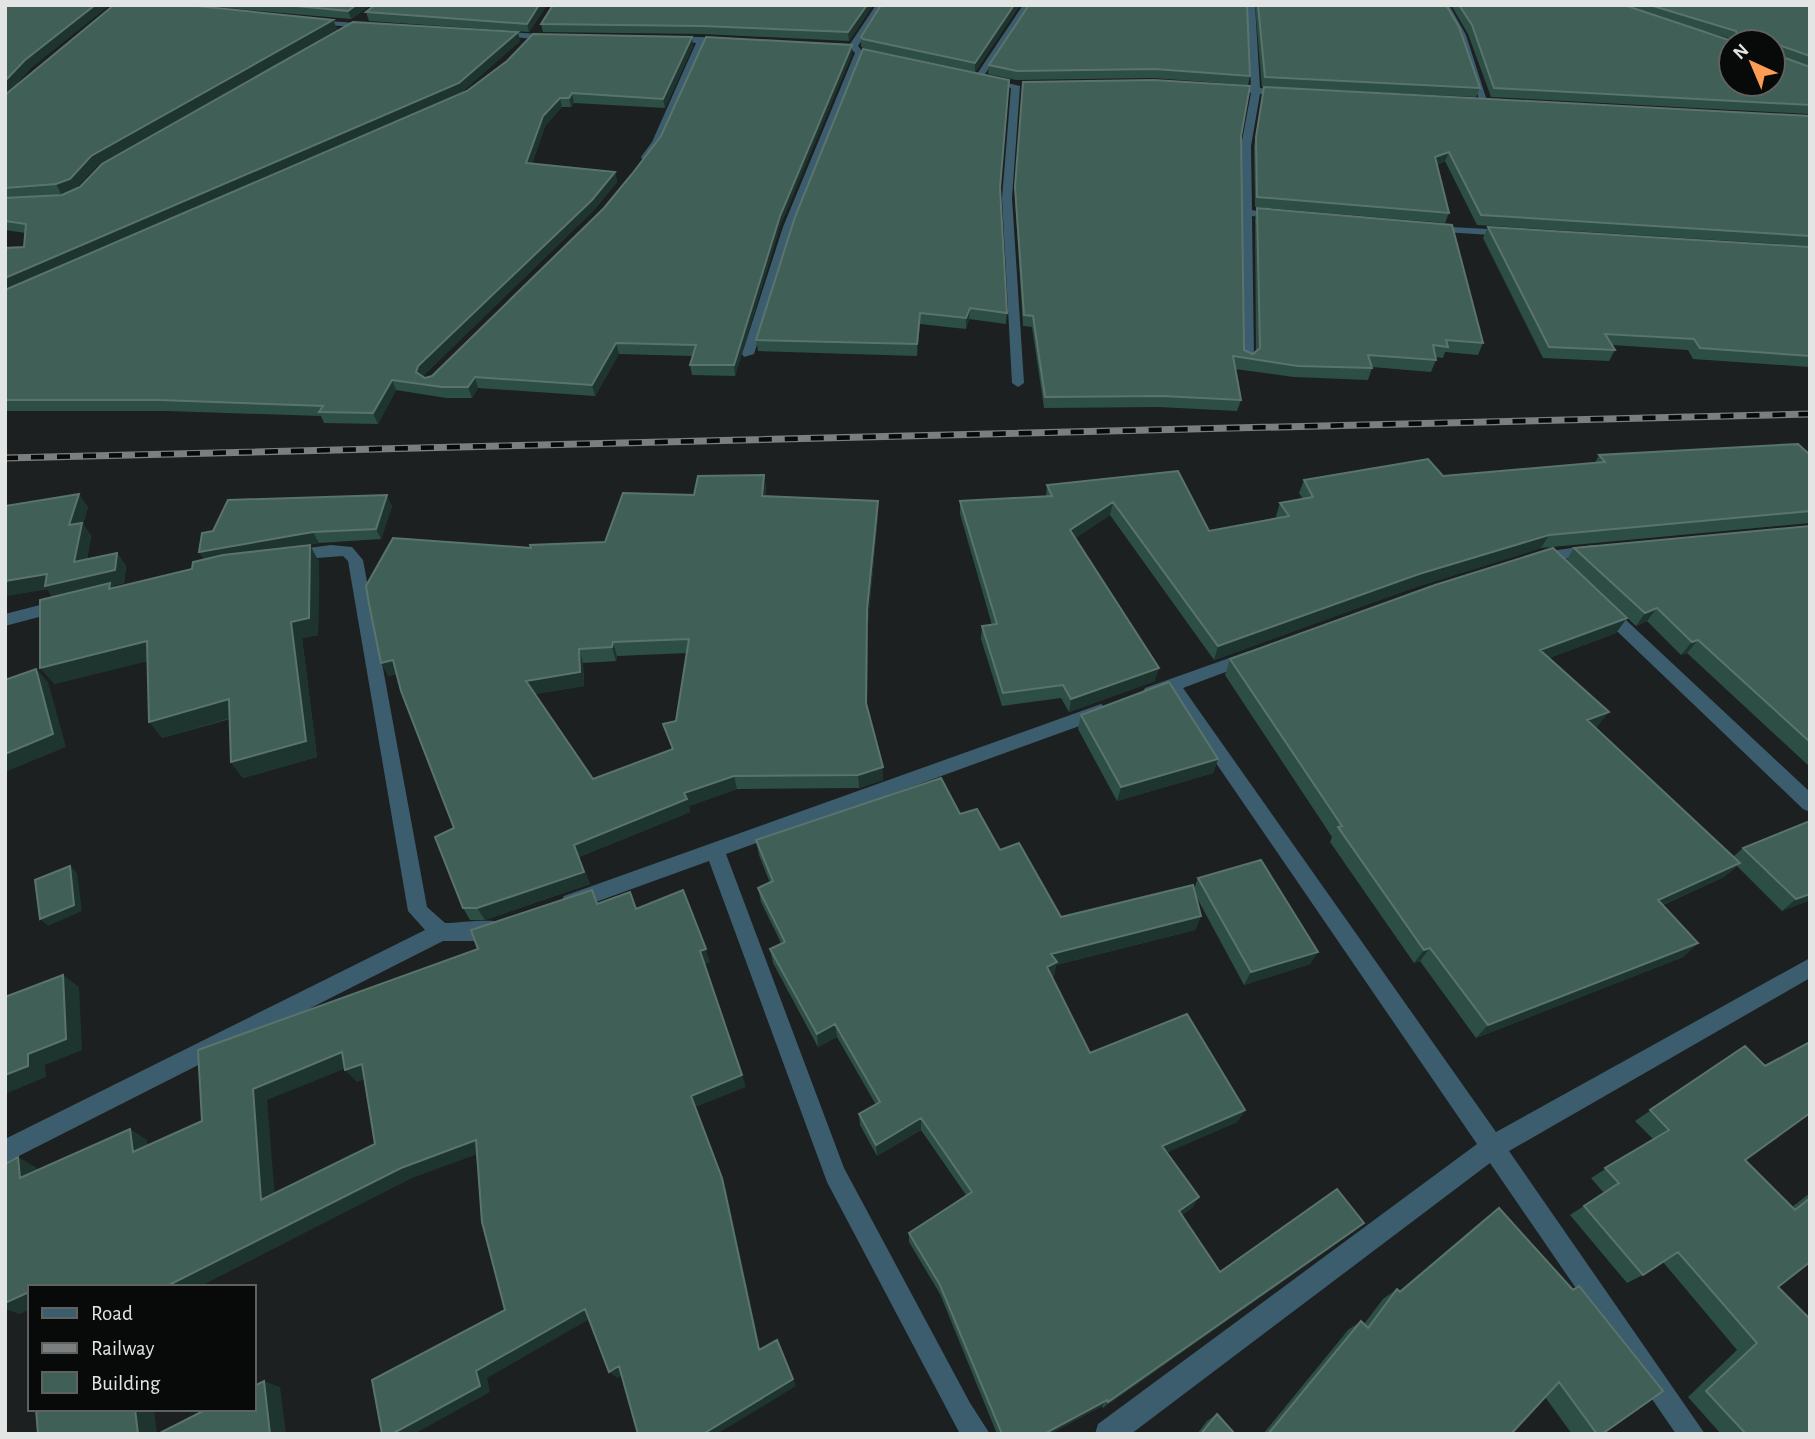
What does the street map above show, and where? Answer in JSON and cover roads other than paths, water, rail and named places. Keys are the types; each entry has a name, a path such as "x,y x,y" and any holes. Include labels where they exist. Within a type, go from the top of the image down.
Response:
{"street":[{"path":"748,354 788,227 856,50 880,5"},
{"path":"979,77 1027,5"},
{"path":"1248,359 1246,146 1256,91 1251,5"},
{"path":"1445,5 1462,35 1486,105"},
{"path":"342,32 372,12"},
{"path":"299,20 380,27"},
{"path":"520,51 540,30"},
{"path":"485,32 540,30 569,40"},
{"path":"652,40 743,42"},
{"path":"641,163 657,143 702,40"},
{"path":"826,46 872,55"},
{"path":"966,74 1016,86 1030,86"},
{"path":"1016,86 1007,198 1018,383"},
{"path":"1231,89 1297,93"},
{"path":"1473,104 1500,105"},
{"path":"1246,212 1287,217"},
{"path":"1423,229 1519,234"},
{"path":"1521,563 1546,555 1615,548"},
{"path":"270,558 331,550 347,551 355,560 418,911 441,933"},
{"path":"1546,555 1567,574"},
{"path":"1587,593 1810,804"},
{"path":"5,620 78,602"},
{"path":"549,910 1263,652"},
{"path":"1172,685 1692,1434"},
{"path":"715,852 835,1174 961,1412 977,1434"},
{"path":"5,1151 441,933 485,932 511,923"},
{"path":"1108,1434 1494,1146 1810,967"}],"railway":[{"path":"5,458 1810,414"}]}
